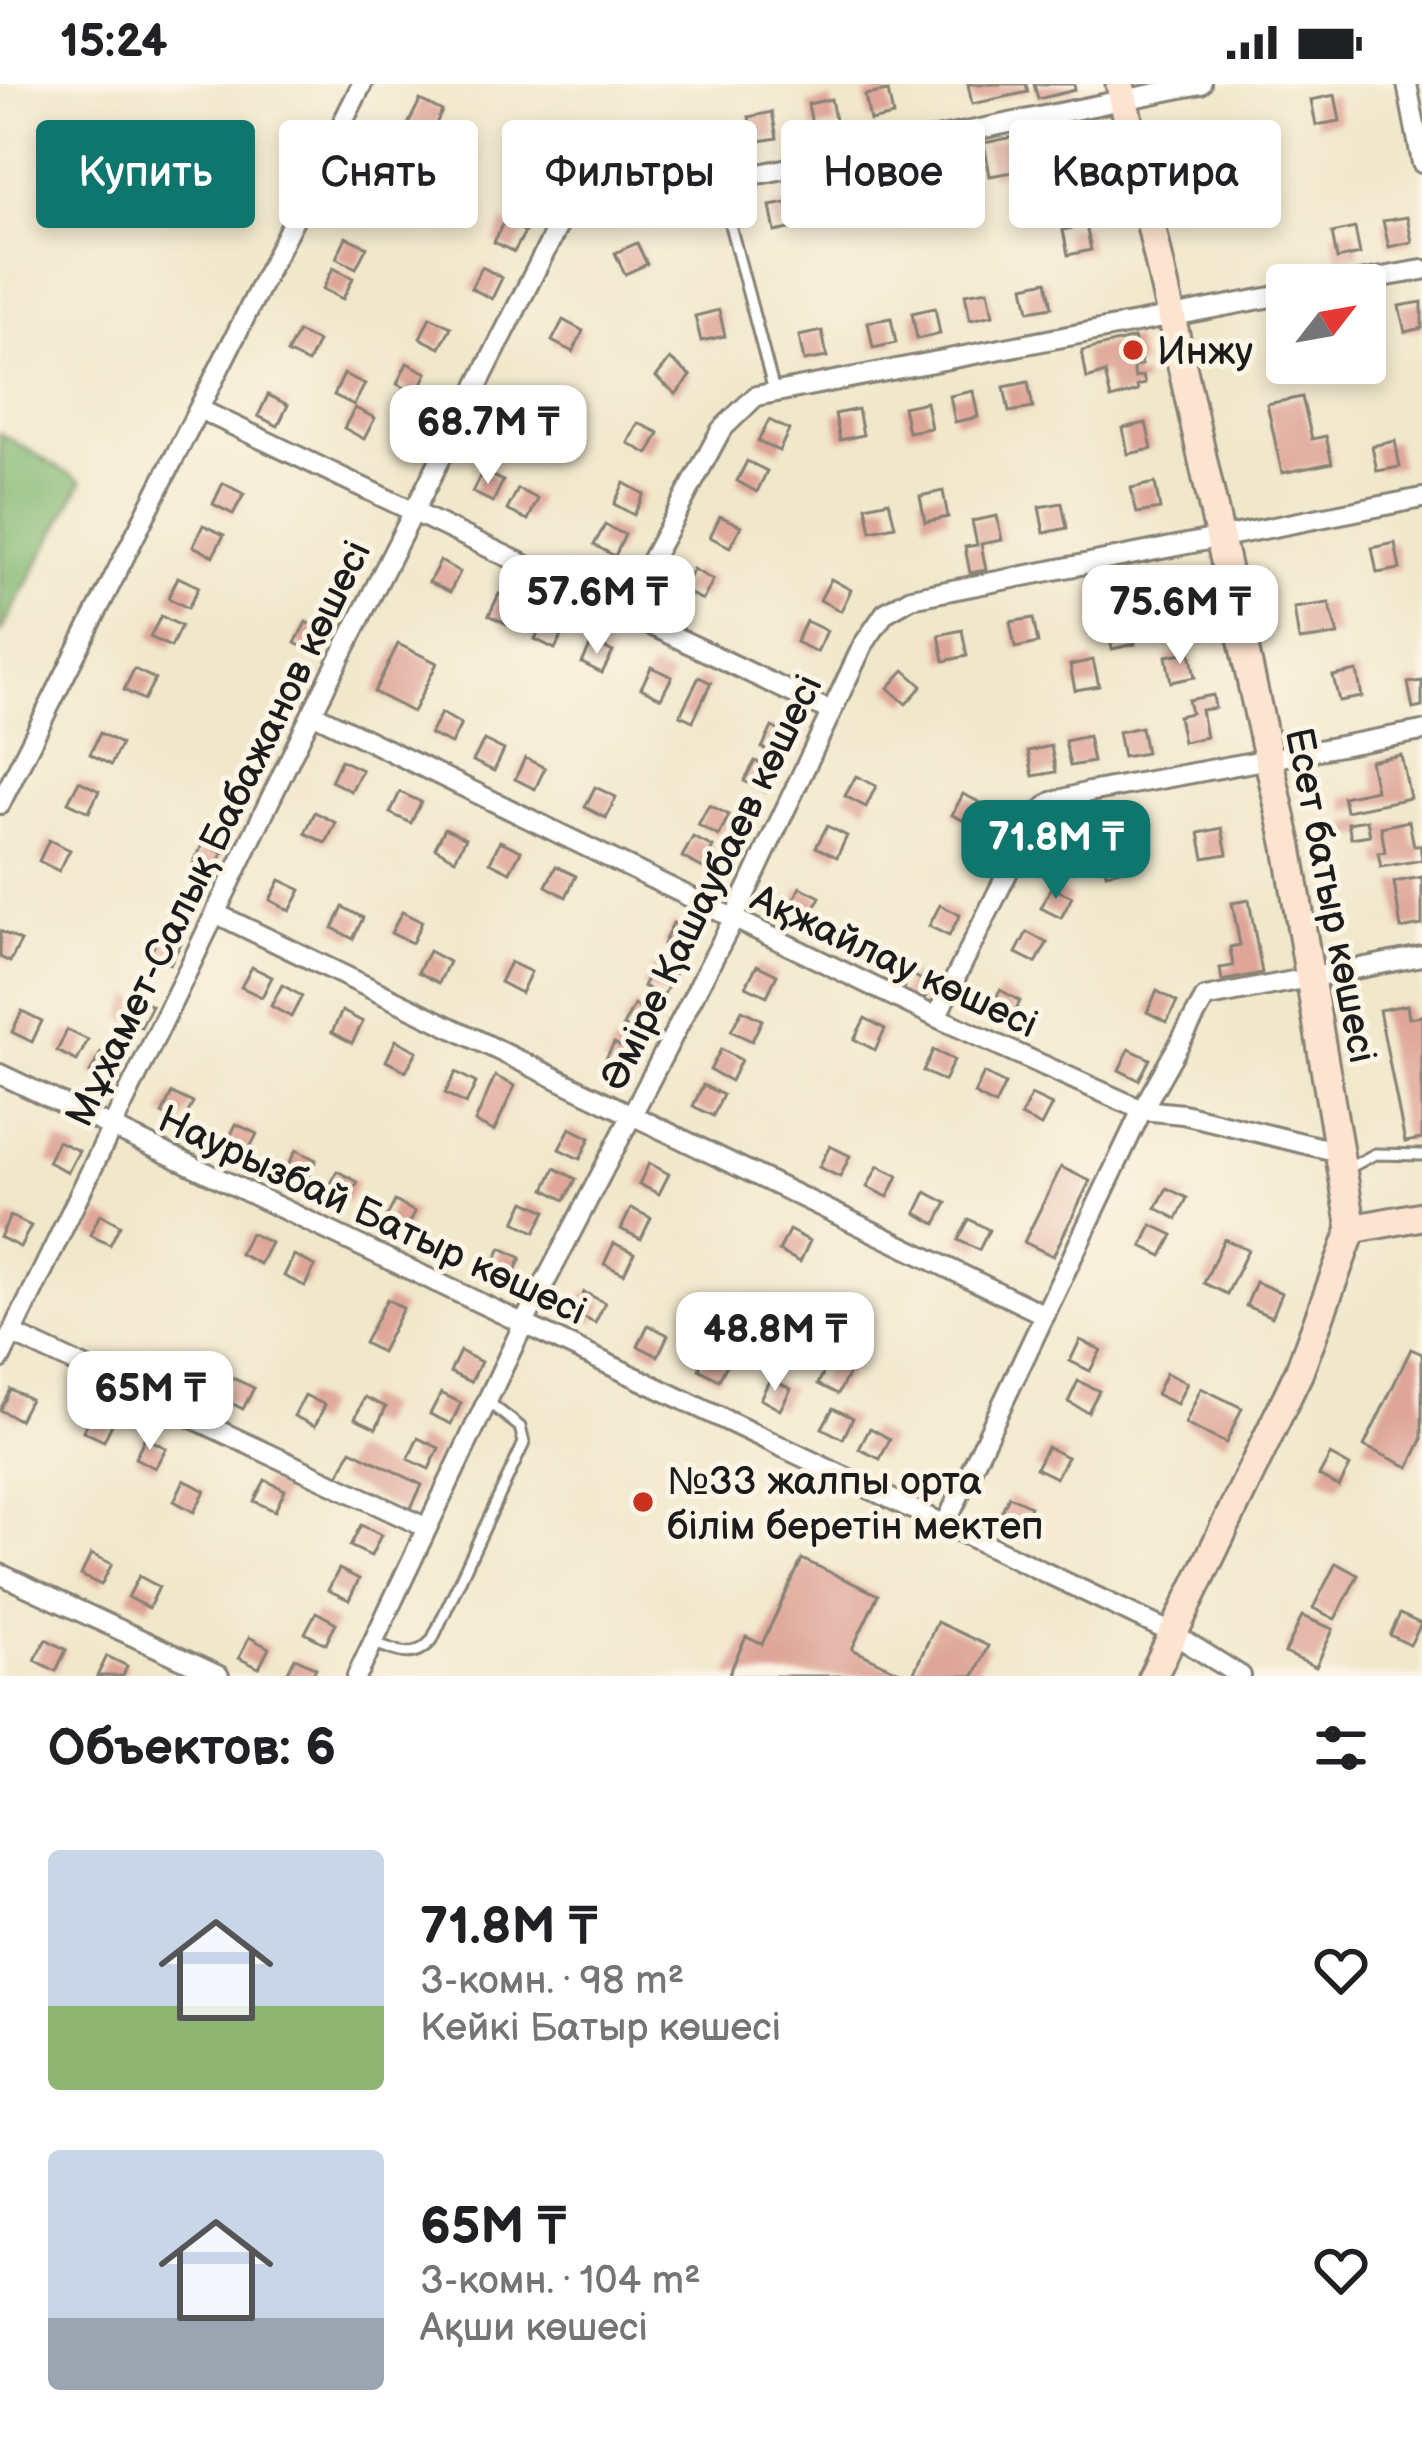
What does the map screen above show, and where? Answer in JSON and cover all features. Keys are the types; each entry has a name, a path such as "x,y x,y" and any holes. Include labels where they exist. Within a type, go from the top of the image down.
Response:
{"street":[{"path":"0,804 362,84"},
{"name":"Мұхамет-Салық Бабажанов көшесі","path":"757,173 1121,91 1201,84"},
{"path":"1407,84 1422,163"},
{"name":"Есет батыр көшесі","path":"1121,91 1268,760 1311,978 1352,1229"},
{"name":"Мұхамет-Салық Бабажанов көшесі","path":"0,1359 312,713 557,228"},
{"path":"1386,276 1422,270"},
{"path":"623,614 721,430 756,396 1266,298"},
{"path":"200,409 830,711"},
{"name":"Әміре Қашаубаев көшесі","path":"357,1676 525,1321 733,920 863,645 885,613 911,598 1422,499"},
{"name":"Ақжайлау көшесі","path":"312,713 733,920 1142,1110 1183,1114 1341,1161"},
{"path":"936,1017 1036,815 1052,802 1089,791 1422,730"},
{"path":"217,914 1045,1316"},
{"path":"944,1527 1142,1110 1205,998 1422,956"},
{"name":"Наурызбай Батыр көшесі","path":"0,1074 1172,1633 1241,1676"},
{"path":"1153,1676 1299,1372 1352,1229 1422,1216"},
{"path":"13,1334 425,1527"},
{"path":"0,1574 219,1676"}],"lane":[{"path":"731,228 774,392"},
{"path":"1341,1161 1375,1154 1422,1155"},
{"path":"372,1642 410,1655 422,1652 432,1640 524,1443 520,1427 487,1401"}],"green space":[{"path":"0,433 82,482 0,634"}],"building":[{"path":"968,84 1026,84 1028,92 972,104"},
{"path":"1034,84 1074,84 1075,90 1038,99"},
{"path":"888,91 893,116 870,120 865,95"},
{"path":"1335,95 1340,121 1316,125 1311,100"},
{"path":"831,99 835,120 811,120 808,104"},
{"path":"420,100 442,111 438,120 410,120"},
{"path":"772,112 777,138 757,141 757,120 749,117"},
{"path":"1009,138 1009,173 990,176 985,143"},
{"path":"781,204 781,228 794,228 775,232 770,206"},
{"path":"1407,217 1412,242 1389,247 1383,221"},
{"path":"502,225 525,232 514,252 494,242"},
{"path":"1087,228 1091,250 1068,255 1063,230"},
{"path":"1355,228 1360,254 1337,259 1332,233"},
{"path":"346,237 367,247 356,268 336,258"},
{"path":"637,243 647,264 625,274 615,253"},
{"path":"482,267 502,278 492,299 471,288"},
{"path":"333,268 353,278 343,299 323,289"},
{"path":"1047,281 1052,307 1029,311 1024,286"},
{"path":"988,290 993,315 970,320 965,294"},
{"path":"1422,302 1422,328 1405,332 1399,306"},
{"path":"935,308 940,334 917,339 912,313"},
{"path":"719,310 725,336 701,341 695,316"},
{"path":"430,317 451,327 440,348 420,338"},
{"path":"891,318 896,343 873,348 868,322"},
{"path":"563,320 583,331 573,352 552,341"},
{"path":"822,331 827,357 804,361 799,336"},
{"path":"298,332 318,342 308,363 287,353"},
{"path":"1134,338 1142,365 1133,367 1135,378 1143,376 1145,384 1111,399 1105,373 1087,379 1082,351"},
{"path":"670,359 691,376 676,394 656,377"},
{"path":"407,363 427,373 417,394 397,384"},
{"path":"344,374 365,384 354,405 334,395"},
{"path":"1028,382 1033,408 1009,412 1004,387"},
{"path":"973,391 978,417 955,422 950,396"},
{"path":"268,395 288,405 278,426 258,416"},
{"path":"1302,397 1312,439 1326,436 1332,463 1282,473 1267,404"},
{"path":"926,402 931,428 908,432 903,407"},
{"path":"355,408 375,418 364,439 344,428"},
{"path":"858,409 863,435 840,440 835,414"},
{"path":"514,418 535,428 524,449 504,439"},
{"path":"769,420 789,430 779,451 758,441"},
{"path":"638,423 659,433 648,454 628,443"},
{"path":"1146,423 1152,449 1128,454 1123,428"},
{"path":"1395,441 1400,467 1377,471 1372,446"},
{"path":"747,461 767,471 757,492 737,481"},
{"path":"483,471 503,481 493,502 472,492"},
{"path":"223,483 244,494 233,514 213,504"},
{"path":"624,483 644,494 634,515 614,504"},
{"path":"1155,483 1160,509 1137,513 1131,488"},
{"path":"518,489 538,499 528,520 507,510"},
{"path":"943,491 948,517 925,522 920,496"},
{"path":"889,501 895,526 871,531 866,506"},
{"path":"1062,503 1067,528 1044,533 1039,507"},
{"path":"720,516 741,526 730,547 710,537"},
{"path":"997,516 1002,540 981,544 986,570 970,573 965,547 977,545 972,521"},
{"path":"203,525 224,535 213,556 193,546"},
{"path":"605,525 625,535 615,556 594,545"},
{"path":"1395,543 1400,569 1377,573 1372,548"},
{"path":"440,561 460,572 450,592 429,582"},
{"path":"693,569 713,580 703,600 682,590"},
{"path":"178,577 199,587 188,608 168,598"},
{"path":"831,579 851,590 841,611 820,600"},
{"path":"1177,590 1182,616 1159,621 1154,595"},
{"path":"499,594 520,604 509,625 489,615"},
{"path":"1329,603 1338,635 1299,640 1294,608"},
{"path":"161,616 181,626 171,647 150,637"},
{"path":"545,618 566,628 555,649 535,639"},
{"path":"1033,618 1038,643 1015,648 1010,622"},
{"path":"1130,619 1135,644 1112,649 1107,623"},
{"path":"806,621 827,631 817,652 796,642"},
{"path":"306,622 326,633 316,654 295,643"},
{"path":"962,630 967,656 944,661 939,635"},
{"path":"592,642 613,652 602,673 582,663"},
{"path":"398,644 437,663 413,712 374,692"},
{"path":"1190,652 1195,677 1171,682 1166,656"},
{"path":"1093,660 1099,686 1075,690 1070,665"},
{"path":"651,667 672,677 661,698 641,688"},
{"path":"134,669 155,679 144,700 124,690"},
{"path":"904,670 922,686 906,704 888,688"},
{"path":"1357,671 1362,697 1339,701 1333,676"},
{"path":"699,677 711,683 693,721 680,715"},
{"path":"1422,681 1422,707 1413,709 1408,683"},
{"path":"1213,695 1215,708 1201,710 1206,737 1183,742 1178,716 1191,713 1188,700"},
{"path":"441,713 461,724 451,744 430,734"},
{"path":"772,727 793,738 782,758 762,748"},
{"path":"1141,727 1146,753 1123,757 1118,732"},
{"path":"100,733 121,744 111,765 90,754"},
{"path":"1088,736 1093,762 1070,766 1065,741"},
{"path":"484,740 504,750 494,771 473,761"},
{"path":"1051,746 1056,772 1033,776 1028,751"},
{"path":"1401,755 1410,798 1346,811 1343,797 1376,790 1370,761"},
{"path":"525,758 545,768 535,789 515,779"},
{"path":"341,760 362,770 351,791 331,781"},
{"path":"755,761 775,771 765,792 744,781"},
{"path":"856,776 876,786 866,807 845,796"},
{"path":"79,781 99,791 89,812 68,802"},
{"path":"595,787 616,797 606,818 585,807"},
{"path":"400,792 421,802 411,823 390,813"},
{"path":"963,794 983,804 973,825 952,815"},
{"path":"709,805 729,815 719,836 698,825"},
{"path":"315,812 336,823 326,843 305,833"},
{"path":"1367,820 1370,835 1351,838 1348,823"},
{"path":"1409,821 1422,860 1381,867 1378,853 1385,852 1381,827"},
{"path":"827,826 847,836 837,857 816,847"},
{"path":"445,828 466,838 455,859 435,848"},
{"path":"1222,828 1227,854 1204,858 1199,833"},
{"path":"693,837 713,847 703,868 682,857"},
{"path":"49,840 70,850 59,871 39,861"},
{"path":"500,841 521,851 510,872 490,862"},
{"path":"1124,842 1129,868 1106,873 1101,847"},
{"path":"203,843 223,853 213,874 193,864"},
{"path":"556,866 576,876 566,897 546,886"},
{"path":"1422,877 1422,925 1401,929 1394,882"},
{"path":"280,880 301,890 290,911 270,900"},
{"path":"800,887 820,897 810,918 790,908"},
{"path":"1051,887 1072,897 1061,918 1041,908"},
{"path":"1249,900 1262,973 1222,981 1220,968 1233,966 1230,947 1240,945 1232,903"},
{"path":"940,905 960,915 949,936 929,926"},
{"path":"343,907 363,918 353,939 333,928"},
{"path":"402,912 422,922 412,943 391,933"},
{"path":"673,923 694,933 683,954 663,944"},
{"path":"0,931 21,941 10,962 0,957"},
{"path":"1027,932 1047,943 1036,963 1016,953"},
{"path":"160,933 181,943 170,964 150,954"},
{"path":"429,951 449,962 439,983 418,972"},
{"path":"510,962 531,972 521,993 500,982"},
{"path":"654,965 674,975 663,996 643,986"},
{"path":"757,965 777,975 767,996 746,986"},
{"path":"252,967 272,977 262,997 241,987"},
{"path":"911,974 931,985 921,1005 900,995"},
{"path":"282,985 302,996 291,1017 271,1006"},
{"path":"1000,990 1020,1001 1010,1021 989,1011"},
{"path":"1157,991 1177,1002 1167,1022 1147,1012"},
{"path":"131,996 152,1006 141,1027 121,1017"},
{"path":"634,1005 654,1016 644,1036 623,1026"},
{"path":"1407,1005 1409,1018 1422,1016 1422,1139 1405,1142 1379,1010"},
{"path":"742,1010 762,1020 752,1041 731,1031"},
{"path":"22,1011 42,1021 32,1042 12,1032"},
{"path":"342,1011 363,1022 352,1043 332,1032"},
{"path":"865,1018 885,1029 875,1050 854,1039"},
{"path":"67,1030 88,1040 77,1061 57,1051"},
{"path":"396,1040 417,1051 406,1071 386,1061"},
{"path":"614,1043 634,1053 624,1074 603,1064"},
{"path":"721,1049 741,1060 731,1081 710,1070"},
{"path":"1129,1049 1150,1059 1139,1080 1119,1070"},
{"path":"933,1050 954,1060 944,1081 923,1071"},
{"path":"101,1052 121,1062 111,1083 90,1073"},
{"path":"456,1072 476,1083 466,1104 445,1093"},
{"path":"984,1073 1005,1084 995,1105 974,1094"},
{"path":"495,1076 515,1086 494,1131 475,1122"},
{"path":"703,1085 723,1095 713,1116 693,1106"},
{"path":"172,1093 193,1103 182,1124 162,1114"},
{"path":"1031,1095 1052,1105 1041,1126 1021,1116"},
{"path":"236,1124 257,1134 246,1155 226,1145"},
{"path":"570,1128 590,1138 580,1159 559,1149"},
{"path":"58,1141 79,1151 68,1172 48,1162"},
{"path":"830,1146 850,1156 840,1177 819,1167"},
{"path":"296,1150 316,1160 306,1181 285,1171"},
{"path":"649,1163 669,1174 659,1194 639,1184"},
{"path":"878,1166 898,1176 888,1197 867,1187"},
{"path":"1061,1167 1090,1181 1053,1256 1024,1242"},
{"path":"555,1168 576,1179 565,1200 545,1189"},
{"path":"337,1171 358,1182 347,1202 327,1192"},
{"path":"1167,1188 1187,1198 1177,1219 1156,1208"},
{"path":"926,1192 947,1203 936,1224 916,1213"},
{"path":"395,1201 415,1212 405,1232 384,1222"},
{"path":"525,1201 546,1211 535,1232 515,1222"},
{"path":"631,1208 651,1218 641,1239 621,1229"},
{"path":"100,1214 120,1225 110,1245 90,1235"},
{"path":"10,1216 31,1226 20,1247 0,1237"},
{"path":"969,1219 989,1230 979,1250 958,1240"},
{"path":"1152,1225 1173,1235 1162,1256 1142,1246"},
{"path":"789,1230 810,1241 800,1262 779,1251"},
{"path":"250,1233 271,1243 260,1264 240,1254"},
{"path":"1224,1239 1248,1250 1227,1294 1204,1283"},
{"path":"614,1243 634,1253 624,1274 604,1264"},
{"path":"501,1248 521,1258 511,1279 490,1269"},
{"path":"294,1255 315,1266 305,1286 284,1276"},
{"path":"1256,1282 1282,1293 1272,1317 1246,1306"},
{"path":"584,1292 605,1303 595,1323 574,1313"},
{"path":"387,1299 403,1308 381,1352 364,1343"},
{"path":"648,1325 668,1335 658,1356 638,1346"},
{"path":"1080,1340 1101,1350 1090,1371 1070,1361"},
{"path":"709,1348 730,1359 719,1380 699,1369"},
{"path":"1411,1349 1422,1354 1422,1440 1409,1467 1364,1446"},
{"path":"460,1351 481,1362 471,1382 450,1372"},
{"path":"188,1355 208,1366 198,1386 178,1376"},
{"path":"828,1363 849,1373 838,1394 818,1384"},
{"path":"1166,1373 1187,1383 1177,1404 1156,1394"},
{"path":"233,1378 254,1388 243,1409 223,1399"},
{"path":"770,1379 791,1389 780,1410 760,1399"},
{"path":"1078,1381 1099,1391 1088,1412 1068,1402"},
{"path":"1201,1388 1242,1408 1226,1443 1185,1424"},
{"path":"10,1389 30,1399 19,1420 0,1410"},
{"path":"441,1393 461,1403 451,1424 430,1414"},
{"path":"305,1395 325,1405 315,1426 294,1416"},
{"path":"365,1397 386,1407 376,1428 355,1418"},
{"path":"833,1408 853,1418 843,1439 822,1428"},
{"path":"94,1410 114,1420 104,1441 83,1431"},
{"path":"870,1428 890,1439 880,1459 859,1449"},
{"path":"145,1437 166,1448 155,1468 135,1458"},
{"path":"418,1438 439,1448 429,1469 408,1459"},
{"path":"1047,1447 1067,1457 1056,1478 1036,1468"},
{"path":"351,1450 422,1485 408,1514 337,1479"},
{"path":"1330,1455 1350,1466 1339,1487 1319,1476"},
{"path":"184,1480 205,1491 194,1512 174,1501"},
{"path":"265,1480 285,1490 275,1511 254,1501"},
{"path":"1009,1496 1030,1506 1020,1527 999,1517"},
{"path":"361,1525 381,1535 371,1556 350,1546"},
{"path":"91,1554 112,1564 101,1585 81,1575"},
{"path":"802,1559 878,1595 852,1649 908,1676 728,1676 746,1637 762,1644"},
{"path":"1336,1563 1358,1575 1335,1619 1313,1608"},
{"path":"339,1569 359,1579 349,1600 328,1590"},
{"path":"139,1576 159,1587 149,1608 128,1597"},
{"path":"316,1612 336,1623 326,1644 305,1633"},
{"path":"1400,1614 1421,1624 1410,1645 1390,1635"},
{"path":"1302,1616 1333,1629 1316,1667 1285,1653"},
{"path":"937,1622 988,1646 974,1676 912,1676"},
{"path":"249,1637 269,1648 259,1668 239,1658"},
{"path":"46,1639 66,1650 56,1671 35,1660"},
{"path":"107,1656 127,1666 123,1676 97,1676"},
{"path":"295,1658 316,1668 312,1676 286,1676"}],"place":[{"name":"Инжу","path":"1133,350"},
{"name":"№33 жалпы орта білім беретін мектеп","path":"643,1502"}]}
